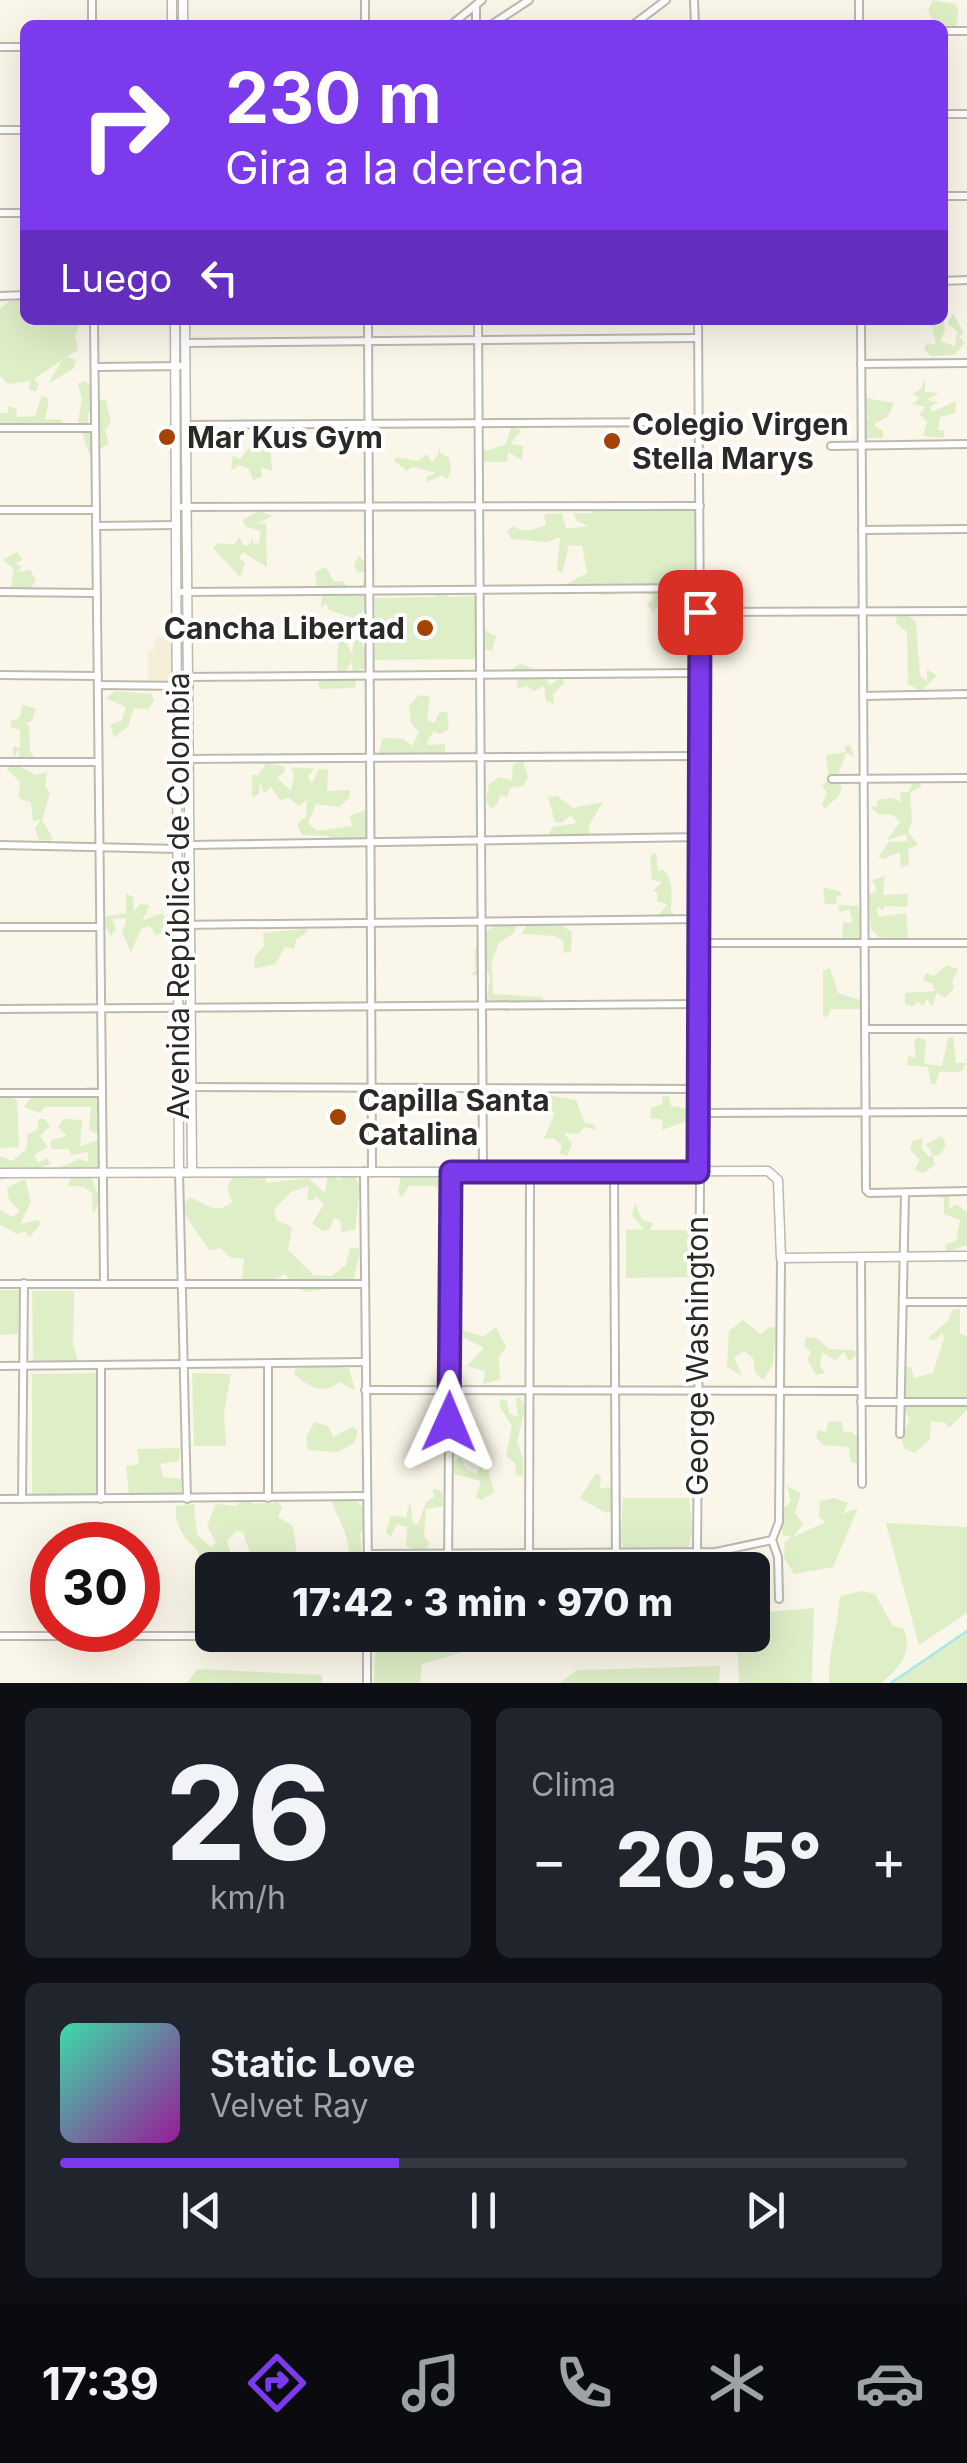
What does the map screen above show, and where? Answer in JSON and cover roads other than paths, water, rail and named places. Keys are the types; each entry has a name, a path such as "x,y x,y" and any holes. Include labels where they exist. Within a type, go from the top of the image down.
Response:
{"street":[{"path":"499,20 530,0"},
{"path":"640,20 666,0"},
{"path":"458,20 478,2"},
{"path":"96,325 104,1284"},
{"name":"Avenida República de Colombia","path":"174,325 187,507 192,1172"},
{"name":"Avenida República de Colombia","path":"179,1172 176,507 185,325"},
{"path":"368,325 373,1006 364,1284 368,1552"},
{"path":"478,325 483,1172"},
{"name":"George Washington","path":"697,1552 702,942 698,325"},
{"path":"861,325 866,1190 967,1192"},
{"path":"175,343 698,338"},
{"path":"861,364 967,363"},
{"path":"94,367 186,366"},
{"path":"181,425 699,422"},
{"path":"0,428 95,428"},
{"path":"830,446 967,444"},
{"path":"176,507 700,506"},
{"path":"0,510 96,510"},
{"path":"96,526 176,525"},
{"path":"862,530 967,529"},
{"path":"177,592 700,588"},
{"path":"0,592 97,593"},
{"path":"700,612 967,611"},
{"path":"0,675 188,681 370,674 701,673"},
{"path":"863,696 967,694"},
{"path":"178,759 701,756"},
{"path":"0,762 98,762"},
{"path":"832,779 967,778"},
{"path":"0,845 179,848 702,837"},
{"path":"178,925 702,920"},
{"path":"0,927 100,927"},
{"path":"702,942 967,943"},
{"path":"0,1009 701,1004"},
{"path":"866,1030 967,1029"},
{"path":"179,1087 700,1089"},
{"path":"0,1094 102,1093"},
{"path":"700,1114 967,1112"},
{"path":"0,1174 368,1170 775,1173 781,1258 779,1522 772,1540 778,1557 779,1599"},
{"path":"179,1172 187,1499"},
{"path":"448,1552 451,1172"},
{"path":"530,1172 530,1552"},
{"path":"614,1172 616,1552"},
{"path":"900,1434 905,1193"},
{"path":"781,1258 967,1256"},
{"path":"861,1257 862,1484"},
{"path":"22,1499 24,1283"},
{"path":"0,1284 364,1284"},
{"path":"904,1302 967,1302"},
{"path":"0,1366 365,1362"},
{"path":"268,1364 268,1498"},
{"path":"100,1367 101,1499"},
{"path":"366,1390 860,1391"},
{"path":"860,1402 967,1402"},
{"path":"0,1499 367,1496"},
{"path":"716,1552 772,1540"},
{"path":"0,1636 195,1636"},
{"path":"366,1683 367,1652"}],"waterway":[{"path":"891,1683 967,1631"}],"place":[{"name":"Mar Kus Gym","path":"167,437"},
{"name":"Colegio Virgen Stella Marys","path":"612,441"},
{"name":"Cancha Libertad","path":"425,628"},
{"name":"Capilla Santa Catalina","path":"338,1117"}]}
